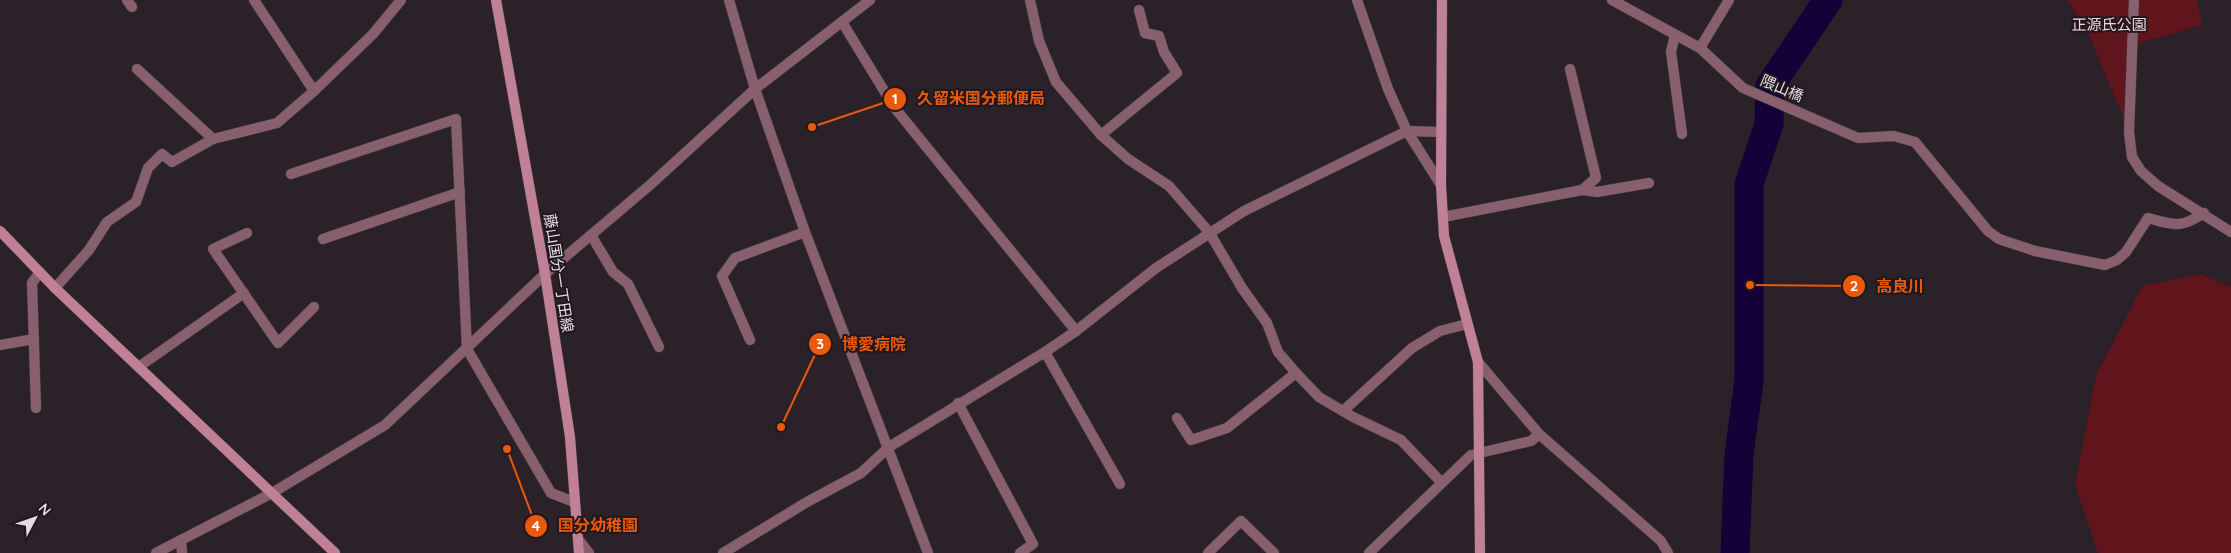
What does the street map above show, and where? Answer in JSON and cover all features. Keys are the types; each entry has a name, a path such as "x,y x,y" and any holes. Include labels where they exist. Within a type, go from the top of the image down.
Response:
{"street":[{"path":"254,0 314,91"},
{"path":"55,288 88,250 107,222 136,202 148,168 162,154 172,162 213,139 278,123 374,34 401,0"},
{"name":"藤山国分一丁田線","path":"496,0 545,274 570,437 579,553"},
{"path":"729,0 755,89 806,232 928,553"},
{"path":"156,553 272,493 385,425 545,274 650,186 755,89 870,0"},
{"path":"1030,0 1039,41 1056,82 1101,135 1128,159 1168,186 1209,232 1242,288 1267,323 1278,352 1296,374 1319,397 1401,440 1441,482"},
{"path":"1357,0 1388,90 1407,131 1442,185"},
{"path":"1442,0 1441,132 1444,236 1478,362 1480,553"},
{"path":"1612,0 1700,48 1729,0"},
{"path":"2134,0 2129,132 2132,157 2141,171 2158,186 2204,213 2231,232"},
{"path":"1101,135 1177,73 1164,52 1159,36 1145,32 1139,10"},
{"path":"842,22 894,107 1076,331"},
{"path":"1675,35 1671,52 1682,134"},
{"name":"隈山橋","path":"1700,48 1743,88 1858,138 1894,136 1915,142 1988,231 1999,239 2035,251 2105,265 2117,260 2126,252 2148,218 2174,224 2188,223 2204,213"},
{"path":"137,69 213,139"},
{"path":"1570,69 1596,178 1582,190"},
{"path":"291,174 456,119 467,349 551,493 574,502"},
{"path":"723,553 807,502 861,473 889,448 1045,352 1076,331 1156,268 1244,211 1407,131 1441,132"},
{"path":"1443,217 1582,190 1597,192 1649,184"},
{"path":"323,239 460,192"},
{"path":"0,231 55,288 140,366 335,553"},
{"path":"750,340 722,276 735,258 806,232"},
{"path":"248,233 213,249 278,343 314,307"},
{"path":"591,236 613,272 628,284 660,347"},
{"path":"36,408 32,283 40,272"},
{"path":"140,366 244,293"},
{"path":"1343,411 1412,348 1440,331 1467,324"},
{"path":"0,345 34,339"},
{"path":"1045,352 1120,484"},
{"path":"1478,362 1539,434 1660,541 1668,553"},
{"path":"1177,418 1191,440 1226,428 1296,374"},
{"path":"958,404 1033,544 1020,553"},
{"path":"1369,553 1471,455 1532,441 1539,434"},
{"path":"1208,553 1241,521 1274,553"},
{"path":"181,540 182,553"},
{"path":"579,540 589,553"}],"green space":[{"name":"正源氏公園","path":"2067,0 2197,0 2202,25 2133,45 2129,132 2088,32"},
{"path":"2200,274 2231,287 2231,553 2098,553 2075,484 2096,376 2142,286"}],"waterway":[{"path":"1735,553 1739,454 1749,381 1749,184 1769,124 1770,86 1828,0"}],"place":[{"name":"久留米国分郵便局","path":"812,127"},
{"name":"高良川","path":"1750,285"},
{"name":"博愛病院","path":"781,427"},
{"name":"国分幼稚園","path":"507,449"}]}
